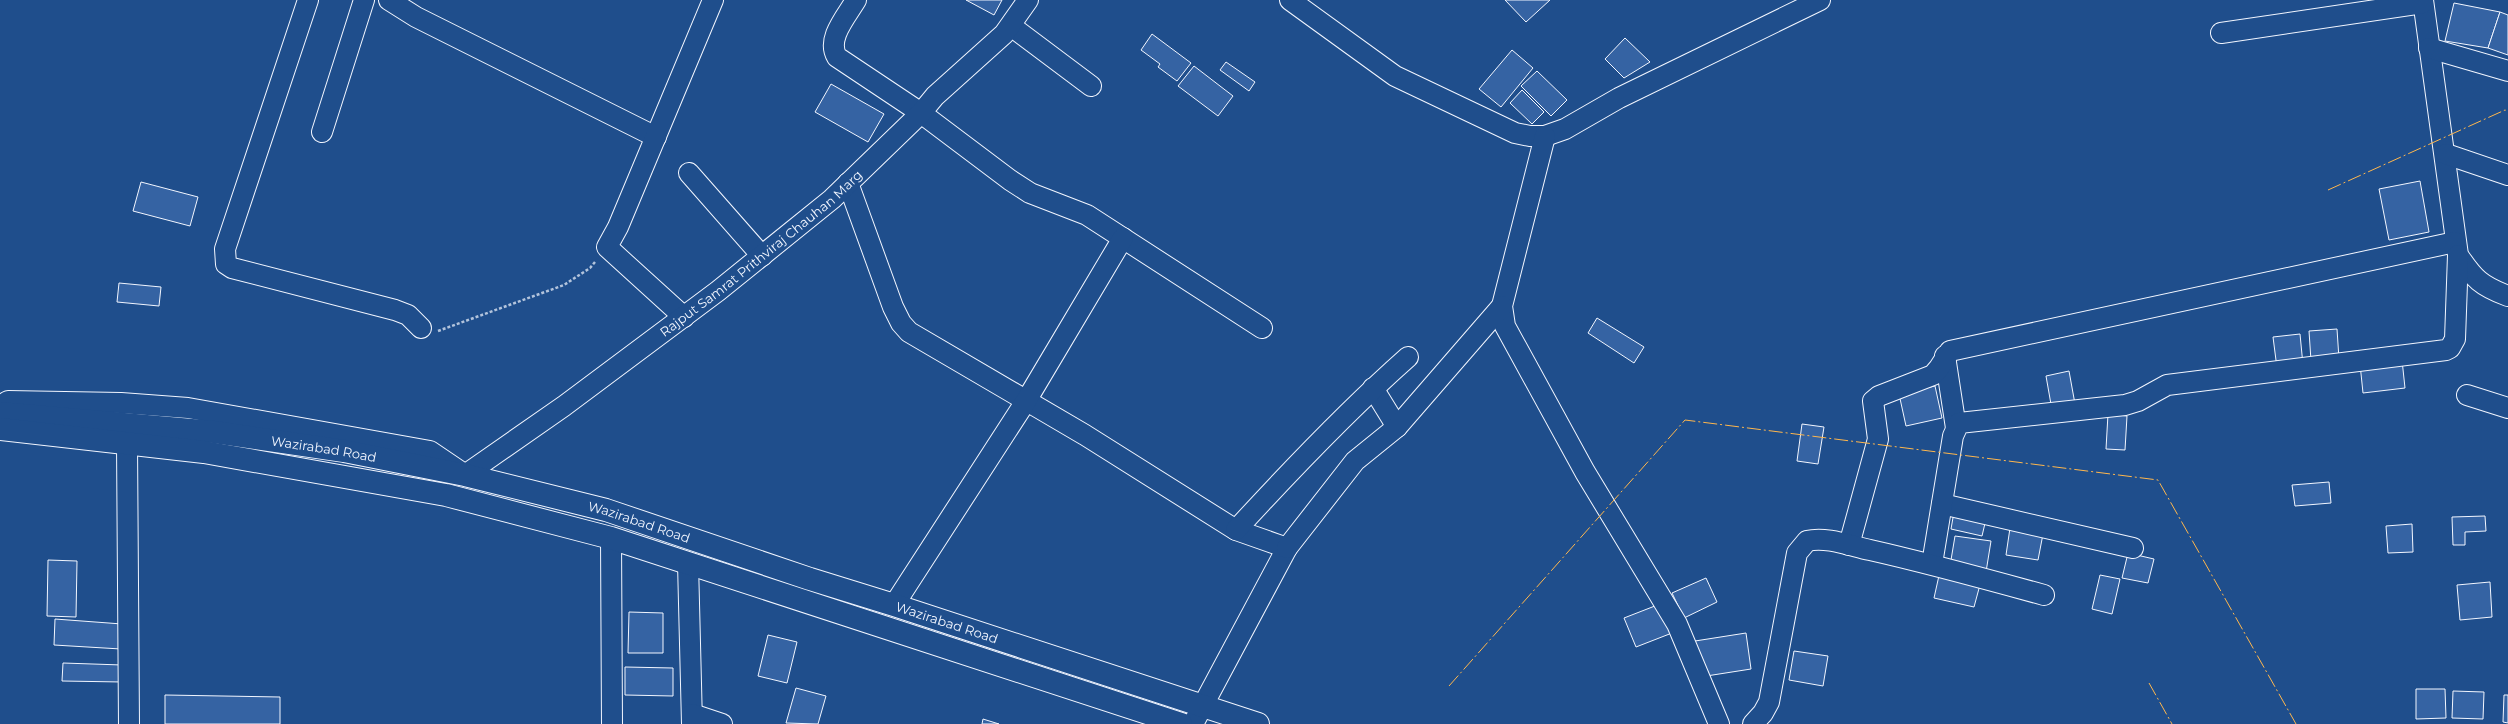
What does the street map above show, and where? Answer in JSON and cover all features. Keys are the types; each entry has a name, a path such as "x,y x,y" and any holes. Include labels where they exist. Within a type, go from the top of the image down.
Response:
{"highway":[{"name":"Wazirabad Road","path":"0,412 214,432 344,451 465,475 606,510 810,580 894,604 1158,692 1197,715 1258,724"},
{"name":"Wazirabad Road","path":"0,430 204,452 463,500 611,538 1157,720 1181,724"}],"street":[{"path":"308,0 224,249 226,264 232,268 395,310 408,315 421,328"},
{"path":"322,132 364,0"},
{"path":"389,0 423,20 656,136"},
{"path":"684,317 607,247 618,228 713,0"},
{"path":"856,0 836,34 832,50 838,57 921,113 1030,193 1087,215 1262,328"},
{"name":"Rajput Samrat Prithviraj Chauhan Marg","path":"465,475 564,406 684,317 762,256 848,183 921,113 935,96 1011,26 1028,0"},
{"path":"1290,0 1395,76 1515,133 1530,136 1545,136 1565,129 1619,98 1820,0"},
{"path":"1956,428 1959,423 2125,406 2138,401 2167,385 2446,350 2450,348 2455,339 2456,248 2446,154 2423,2 2221,33"},
{"path":"1011,26 1091,86"},
{"path":"2429,48 2508,70"},
{"path":"1545,136 1502,306 1505,326 1585,472 1677,624 1719,724"},
{"path":"2446,154 2508,175"},
{"path":"688,173 762,256"},
{"path":"848,183 893,307 901,323 909,332 1085,436 1236,530 1287,548"},
{"path":"894,604 1026,401 1123,238"},
{"path":"2456,248 2471,274 2486,288 2508,296"},
{"path":"1849,545 1878,439 1873,401 1879,396 1917,383 1932,375 1939,368 1945,356 1953,350 2456,248"},
{"path":"1197,715 1287,548 1355,461 1397,427 1502,306"},
{"path":"1932,564 1956,428 1945,356"},
{"path":"1236,530 1300,460 1373,388 1408,357"},
{"path":"1373,388 1397,427"},
{"path":"2467,395 2508,408"},
{"path":"0,406 8,401 121,403 188,408 430,451 465,475 463,500"},
{"path":"127,444 129,724"},
{"path":"1942,504 2133,548"},
{"path":"611,538 612,724"},
{"path":"1753,724 1764,713 1769,702 1797,553 1802,545 1812,540 1849,545 1932,564 2044,595"},
{"path":"688,563 692,719 722,724"},
{"path":"1157,720 1158,692"}],"path":[{"path":"421,328 432,331 446,329 564,285 590,268 607,247"}],"building":[{"path":"966,0 1002,0 994,15"},
{"path":"1505,0 1550,0 1526,22"},
{"path":"2454,3 2500,12 2488,48 2445,41"},
{"path":"2500,12 2508,15 2508,55 2488,48"},
{"path":"1152,34 1191,63 1177,81 1158,67 1160,64 1141,50"},
{"path":"1625,38 1650,62 1624,78 1605,59"},
{"path":"1512,50 1533,68 1501,107 1479,89"},
{"path":"1226,62 1255,82 1249,91 1220,70"},
{"path":"1194,66 1233,96 1218,116 1178,86"},
{"path":"1537,71 1567,100 1551,116 1521,86"},
{"path":"831,84 884,114 868,142 815,112"},
{"path":"1522,90 1544,112 1532,124 1510,103"},
{"path":"2420,181 2429,232 2389,240 2379,189"},
{"path":"141,182 198,197 190,226 133,211"},
{"path":"119,283 161,287 159,306 117,302"},
{"path":"1597,318 1644,347 1634,363 1588,333"},
{"path":"2337,329 2339,359 2311,361 2309,331"},
{"path":"2300,334 2303,365 2277,368 2273,337"},
{"path":"2402,360 2405,388 2363,393 2360,364"},
{"path":"2069,371 2075,404 2052,410 2046,376"},
{"path":"1935,386 1942,418 1906,426 1899,394"},
{"path":"2108,414 2127,416 2125,450 2106,449"},
{"path":"1802,424 1824,427 1818,464 1797,461"},
{"path":"2329,482 2331,503 2295,506 2292,485"},
{"path":"1954,512 1986,519 1982,536 1951,529"},
{"path":"2485,516 2486,531 2465,532 2465,545 2453,545 2452,517"},
{"path":"2412,524 2413,552 2388,553 2386,526"},
{"path":"2010,528 2043,534 2038,560 2006,555"},
{"path":"1955,536 1991,541 1986,572 1950,566"},
{"path":"2128,553 2154,559 2148,583 2122,578"},
{"path":"48,560 77,561 76,617 47,616"},
{"path":"1940,571 1981,581 1974,607 1934,598"},
{"path":"2100,575 2120,579 2112,614 2092,609"},
{"path":"1706,578 1717,602 1684,618 1672,593"},
{"path":"2490,582 2492,617 2460,620 2457,585"},
{"path":"1660,604 1672,633 1636,647 1624,618"},
{"path":"629,612 663,613 663,653 628,653"},
{"path":"55,619 122,624 121,649 54,645"},
{"path":"1746,633 1751,669 1700,677 1695,641"},
{"path":"768,635 797,642 787,683 758,676"},
{"path":"1794,651 1828,656 1823,686 1789,680"},
{"path":"63,663 122,665 122,682 62,681"},
{"path":"625,667 673,668 673,696 625,695"},
{"path":"796,688 826,696 818,724 786,723"},
{"path":"2416,689 2445,689 2446,718 2416,719"},
{"path":"2453,691 2484,692 2483,719 2452,718"},
{"path":"165,695 280,697 280,724 165,724"},
{"path":"2504,695 2508,695 2508,723 2503,722"},
{"path":"983,719 999,724 982,724"}],"power":[{"path":"2328,190 2505,110 2508,111"},
{"path":"1449,686 1685,420 2158,480 2296,724"},
{"path":"2149,683 2172,724"}]}
